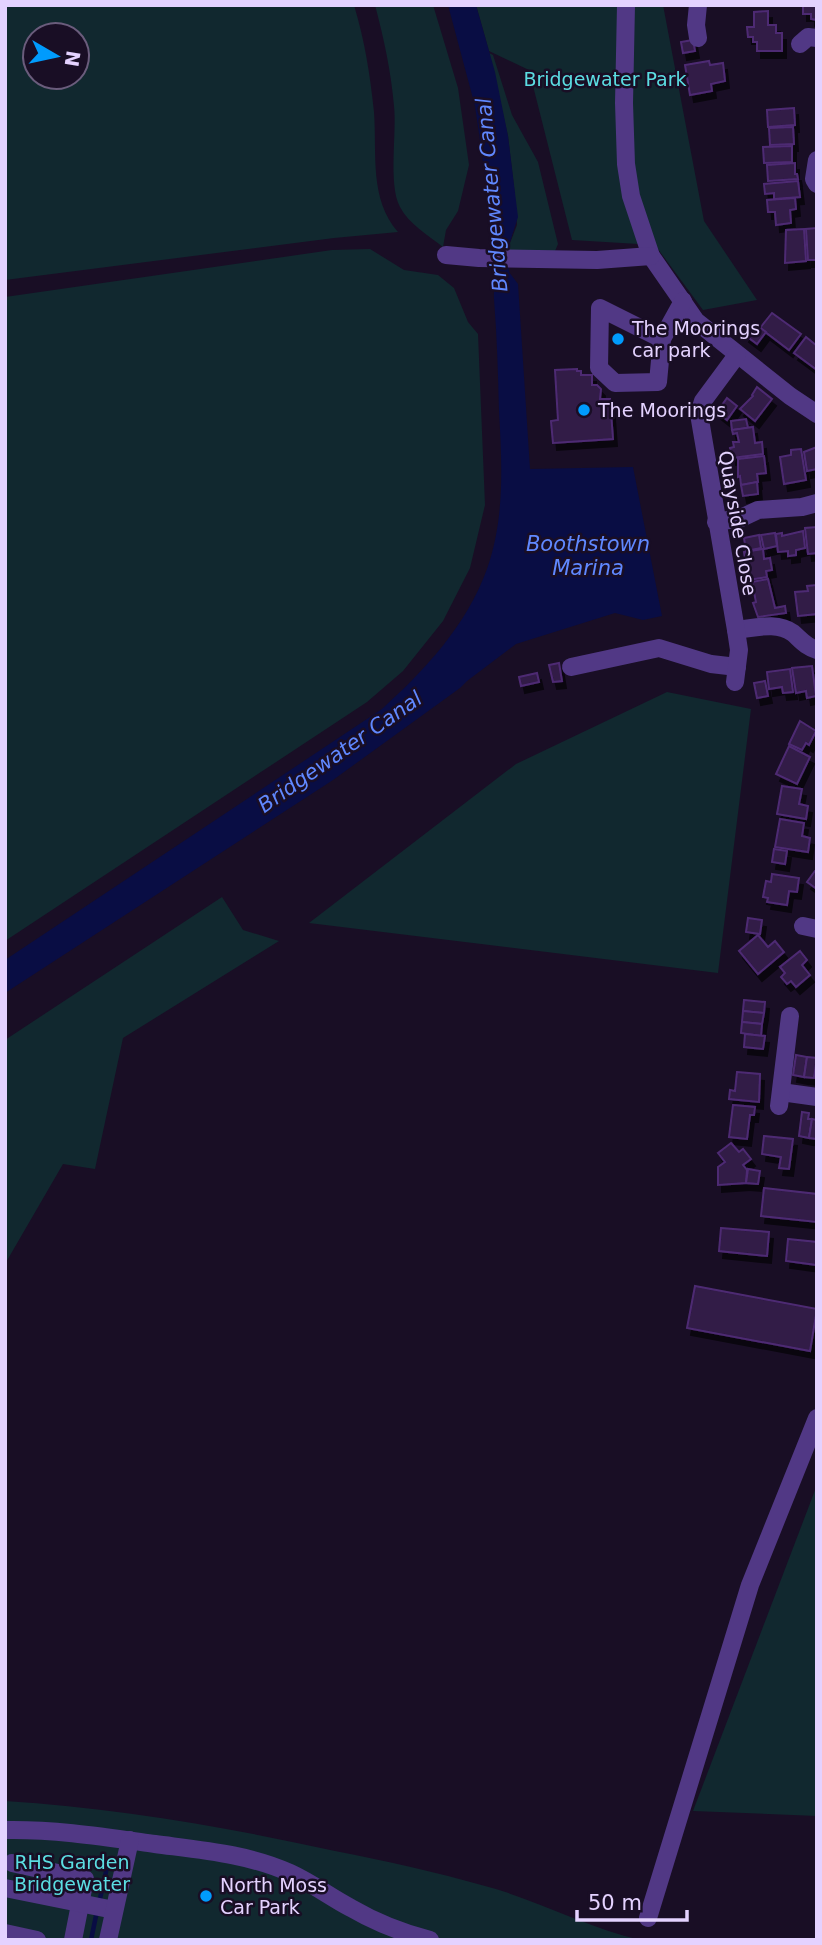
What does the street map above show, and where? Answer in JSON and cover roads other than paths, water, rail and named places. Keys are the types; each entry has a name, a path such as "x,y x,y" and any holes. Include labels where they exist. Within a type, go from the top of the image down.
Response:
{"street":[{"path":"626,5 626,164 631,196 651,257 696,321 817,414"},
{"path":"698,5 698,38"},
{"path":"817,160 814,179 817,184"},
{"path":"446,255 597,260 651,257"},
{"path":"662,339 600,308 599,368 615,383 658,382 662,339 683,302"},
{"name":"Quayside Close","path":"571,667 659,648 711,664 736,675 739,650 699,414 703,401 737,355"},
{"path":"716,522 741,518 766,508 789,509 817,503"},
{"path":"736,630 774,626 783,628 817,650"},
{"path":"790,1016 780,1099 817,1097"},
{"path":"648,1918 750,1585 817,1418"},
{"path":"5,1830 29,1829 130,1840 208,1851 277,1868 290,1872 351,1909 430,1940"},
{"path":"73,1940 98,1907 130,1840"},
{"path":"12,1863 85,1879 98,1907 108,1940"},
{"path":"5,1888 98,1907"},
{"path":"5,1933 37,1940"}],"water":[{"name":"Bridgewater Canal","path":"448,5 476,5 495,72 508,136 518,217 507,251 496,251 475,106"},
{"path":"508,261 509,272 518,284 530,469 633,467 662,616 643,620 615,613 516,644 333,780 5,993 5,960 382,709 414,679 456,628 479,589 497,530 501,471 494,294 497,262"}],"waterway":[{"path":"99,1903 108,1863"},
{"path":"91,1940 97,1911"}],"place":[{"name":"The Moorings car park","path":"618,339"},
{"name":"The Moorings","path":"584,410"},
{"name":"North Moss Car Park","path":"206,1896"}],"park label":[{"name":"Bridgewater Park","path":"605,79"},
{"name":"RHS Garden Bridgewater","path":"72,1873"}],"water label":[{"name":"Boothstown Marina","path":"588,556"}]}
